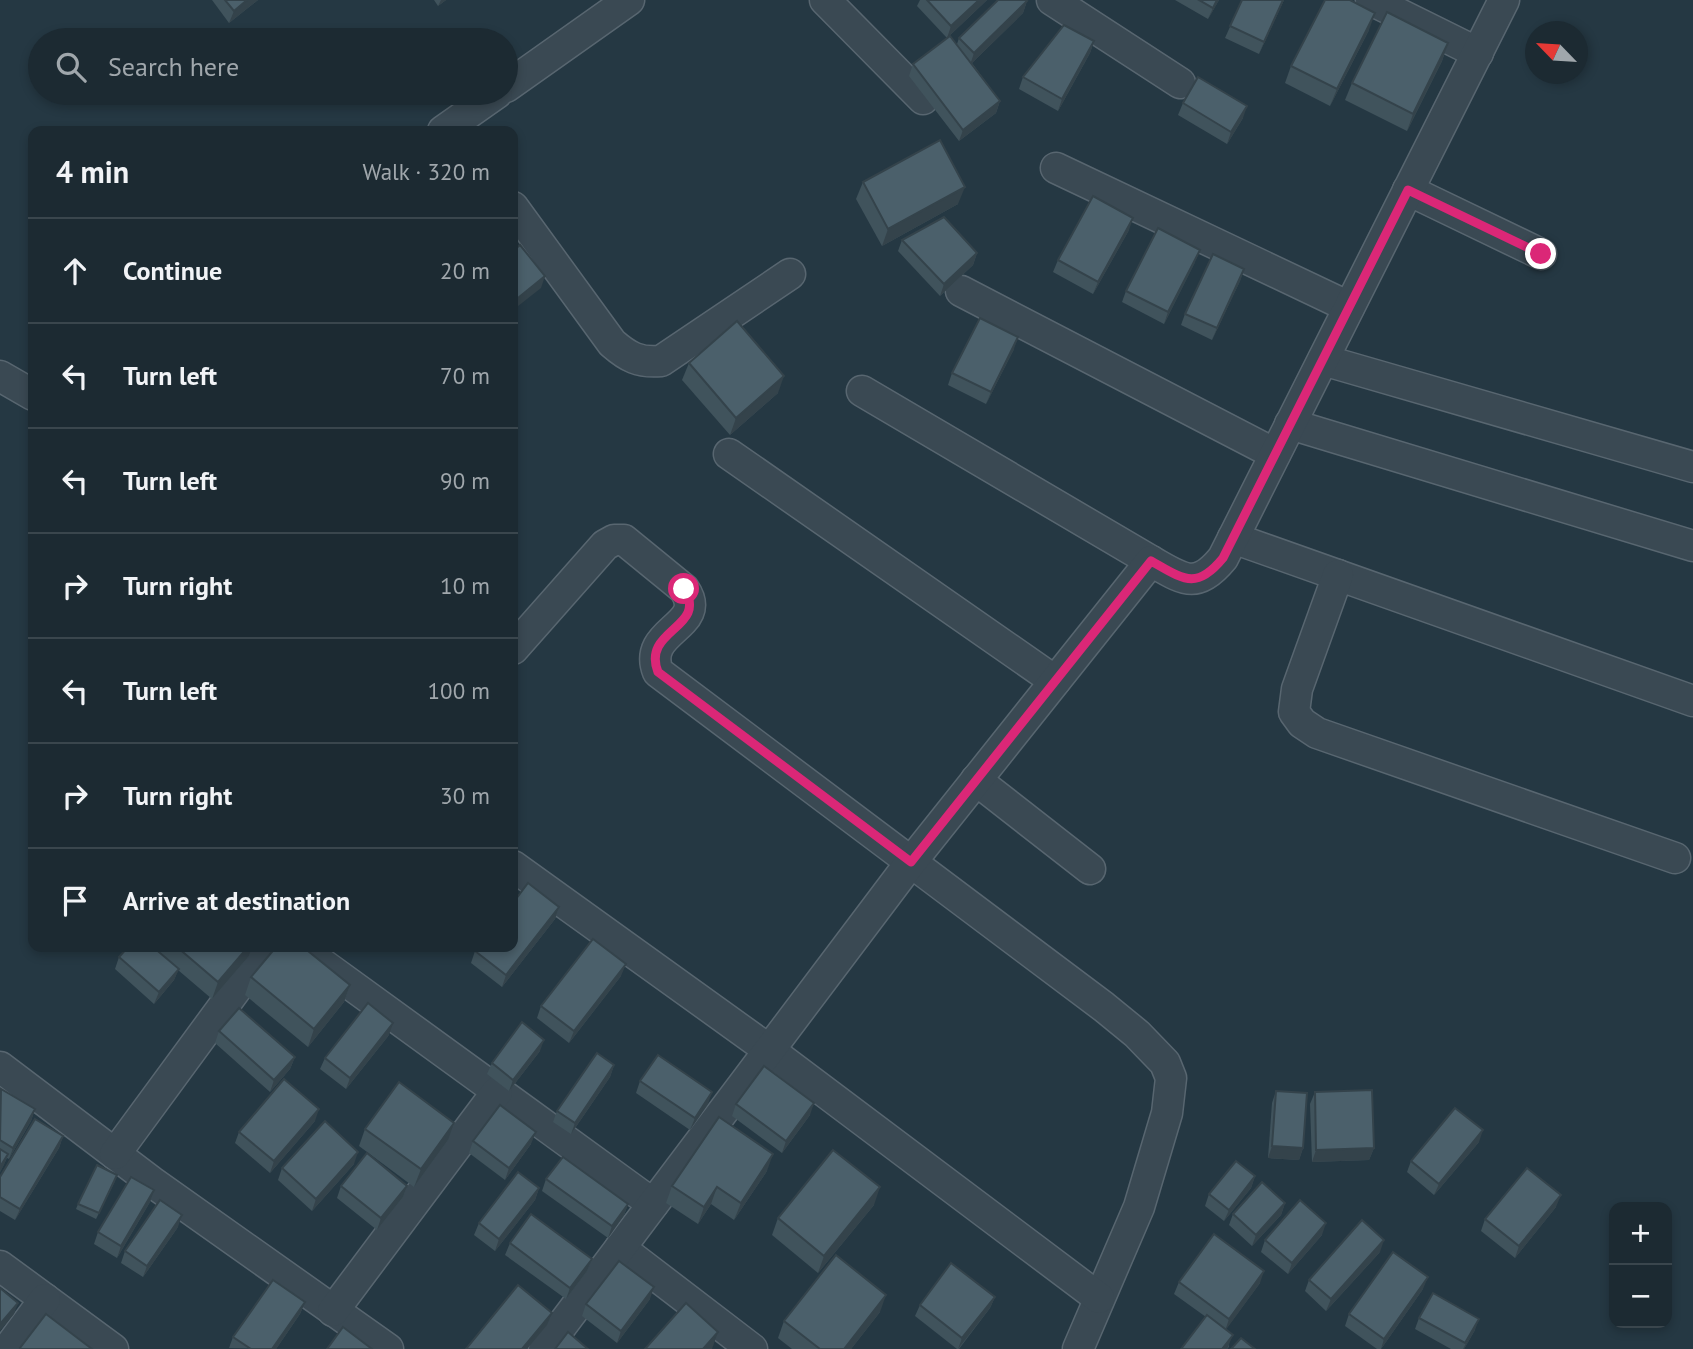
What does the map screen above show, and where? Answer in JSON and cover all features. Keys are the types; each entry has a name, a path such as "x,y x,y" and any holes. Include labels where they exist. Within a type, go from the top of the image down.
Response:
{"street":[{"path":"518,79 629,0"},
{"path":"825,0 923,99"},
{"path":"1052,0 1180,83"},
{"path":"1371,0 1478,53"},
{"path":"862,391 1181,577 1195,580 1210,573 1223,558 1504,0"},
{"path":"455,126 482,105"},
{"path":"1056,168 1349,307"},
{"path":"1408,190 1541,254"},
{"path":"518,214 612,343 628,357 645,362 661,361 790,274"},
{"path":"961,291 1275,454"},
{"path":"1322,360 1693,467"},
{"path":"0,376 28,392"},
{"path":"1290,425 1693,546"},
{"path":"729,454 1055,681"},
{"path":"1233,538 1693,701"},
{"path":"518,643 605,545 614,540 624,540 684,589 690,598 691,609 685,618 657,646 653,659 658,672 1112,1014 1137,1034 1165,1063 1171,1078 1167,1113 1139,1207 1078,1349"},
{"path":"544,1349 911,862 1151,561"},
{"path":"1338,575 1297,688 1294,712 1302,723 1317,733 1675,858"},
{"path":"976,780 1090,869"},
{"path":"518,870 769,1050 1099,1298"},
{"path":"115,1154 263,952"},
{"path":"306,952 653,1204"},
{"path":"0,1067 115,1154 388,1349"},
{"path":"333,1311 497,1092"},
{"path":"620,1248 752,1349"},
{"path":"0,1266 113,1349"},
{"path":"8,1349 45,1299"}],"building":[{"path":"225,0 247,0 234,11"},
{"path":"927,0 979,0 951,26"},
{"path":"998,0 1027,1 974,53 959,38"},
{"path":"1199,0 1217,0 1213,8"},
{"path":"1242,0 1283,0 1264,42 1230,26"},
{"path":"1325,0 1350,0 1375,13 1337,89 1291,66"},
{"path":"1387,12 1448,43 1413,114 1352,83"},
{"path":"1064,25 1094,41 1062,99 1023,77"},
{"path":"950,36 1000,101 963,130 913,64"},
{"path":"1198,77 1247,106 1231,132 1183,103"},
{"path":"940,140 965,187 888,229 863,182"},
{"path":"1093,196 1133,218 1098,282 1058,260"},
{"path":"944,217 977,253 944,284 902,240"},
{"path":"1158,228 1200,250 1168,312 1126,291"},
{"path":"520,245 545,276 518,298"},
{"path":"1213,254 1244,269 1217,328 1185,314"},
{"path":"980,318 1018,337 991,392 952,373"},
{"path":"737,321 784,376 736,418 689,363"},
{"path":"528,883 559,907 506,975 476,952 518,952 518,896"},
{"path":"593,939 626,964 574,1031 541,1006"},
{"path":"124,952 159,952 179,969 159,992 119,957"},
{"path":"183,952 244,952 218,982"},
{"path":"272,952 309,952 350,985 314,1029 251,977"},
{"path":"368,1003 393,1023 350,1078 325,1058"},
{"path":"239,1008 295,1057 274,1080 219,1031"},
{"path":"522,1022 544,1040 513,1080 492,1063"},
{"path":"597,1053 614,1065 575,1123 557,1111"},
{"path":"658,1055 712,1092 695,1118 640,1081"},
{"path":"764,1066 814,1103 786,1141 736,1104"},
{"path":"284,1079 319,1109 274,1161 239,1132"},
{"path":"399,1082 454,1123 421,1169 365,1129"},
{"path":"1,1089 35,1109 13,1148 0,1140"},
{"path":"1372,1090 1374,1148 1316,1150 1315,1092"},
{"path":"1276,1091 1307,1093 1303,1148 1272,1146"},
{"path":"500,1105 536,1132 509,1168 473,1141"},
{"path":"1455,1108 1483,1130 1439,1184 1411,1161"},
{"path":"719,1117 773,1154 741,1203 717,1187 704,1207 672,1186"},
{"path":"35,1119 63,1136 20,1209 0,1197 0,1177"},
{"path":"325,1121 358,1152 316,1199 282,1168"},
{"path":"0,1149 8,1154 0,1167"},
{"path":"833,1150 880,1187 824,1256 778,1218"},
{"path":"367,1153 407,1186 381,1218 341,1186"},
{"path":"563,1157 628,1204 612,1226 546,1179"},
{"path":"1236,1161 1255,1176 1229,1210 1209,1194"},
{"path":"97,1165 117,1175 99,1213 78,1204"},
{"path":"1527,1168 1561,1195 1519,1246 1485,1219"},
{"path":"518,1172 539,1188 499,1239 479,1223"},
{"path":"131,1177 154,1190 121,1246 98,1232"},
{"path":"1262,1182 1285,1203 1256,1235 1233,1214"},
{"path":"160,1200 182,1215 147,1266 125,1251"},
{"path":"1300,1200 1326,1223 1292,1263 1265,1240"},
{"path":"531,1214 592,1259 570,1288 510,1243"},
{"path":"1362,1220 1384,1240 1331,1299 1309,1280"},
{"path":"1214,1234 1264,1271 1229,1319 1179,1282"},
{"path":"1393,1252 1428,1277 1384,1339 1349,1314"},
{"path":"836,1255 886,1295 844,1349 820,1349 784,1321"},
{"path":"619,1261 654,1287 621,1331 586,1304"},
{"path":"951,1263 995,1297 962,1338 920,1305"},
{"path":"273,1280 305,1302 272,1349 251,1349 233,1337"},
{"path":"518,1285 552,1313 522,1349 466,1349"},
{"path":"0,1288 18,1303 0,1324"},
{"path":"1433,1293 1479,1319 1465,1343 1419,1318"},
{"path":"686,1303 718,1332 703,1349 645,1349"},
{"path":"46,1314 92,1349 21,1349"},
{"path":"1207,1315 1233,1335 1222,1349 1181,1349"},
{"path":"343,1327 372,1349 327,1349"},
{"path":"568,1332 588,1349 555,1349"},
{"path":"1241,1338 1255,1349 1231,1349"}],"route":[{"path":"684,589 690,598 691,609 657,646 653,659 658,672 911,862 1151,561 1181,577 1195,580 1210,573 1223,558 1408,190 1541,254"}]}
